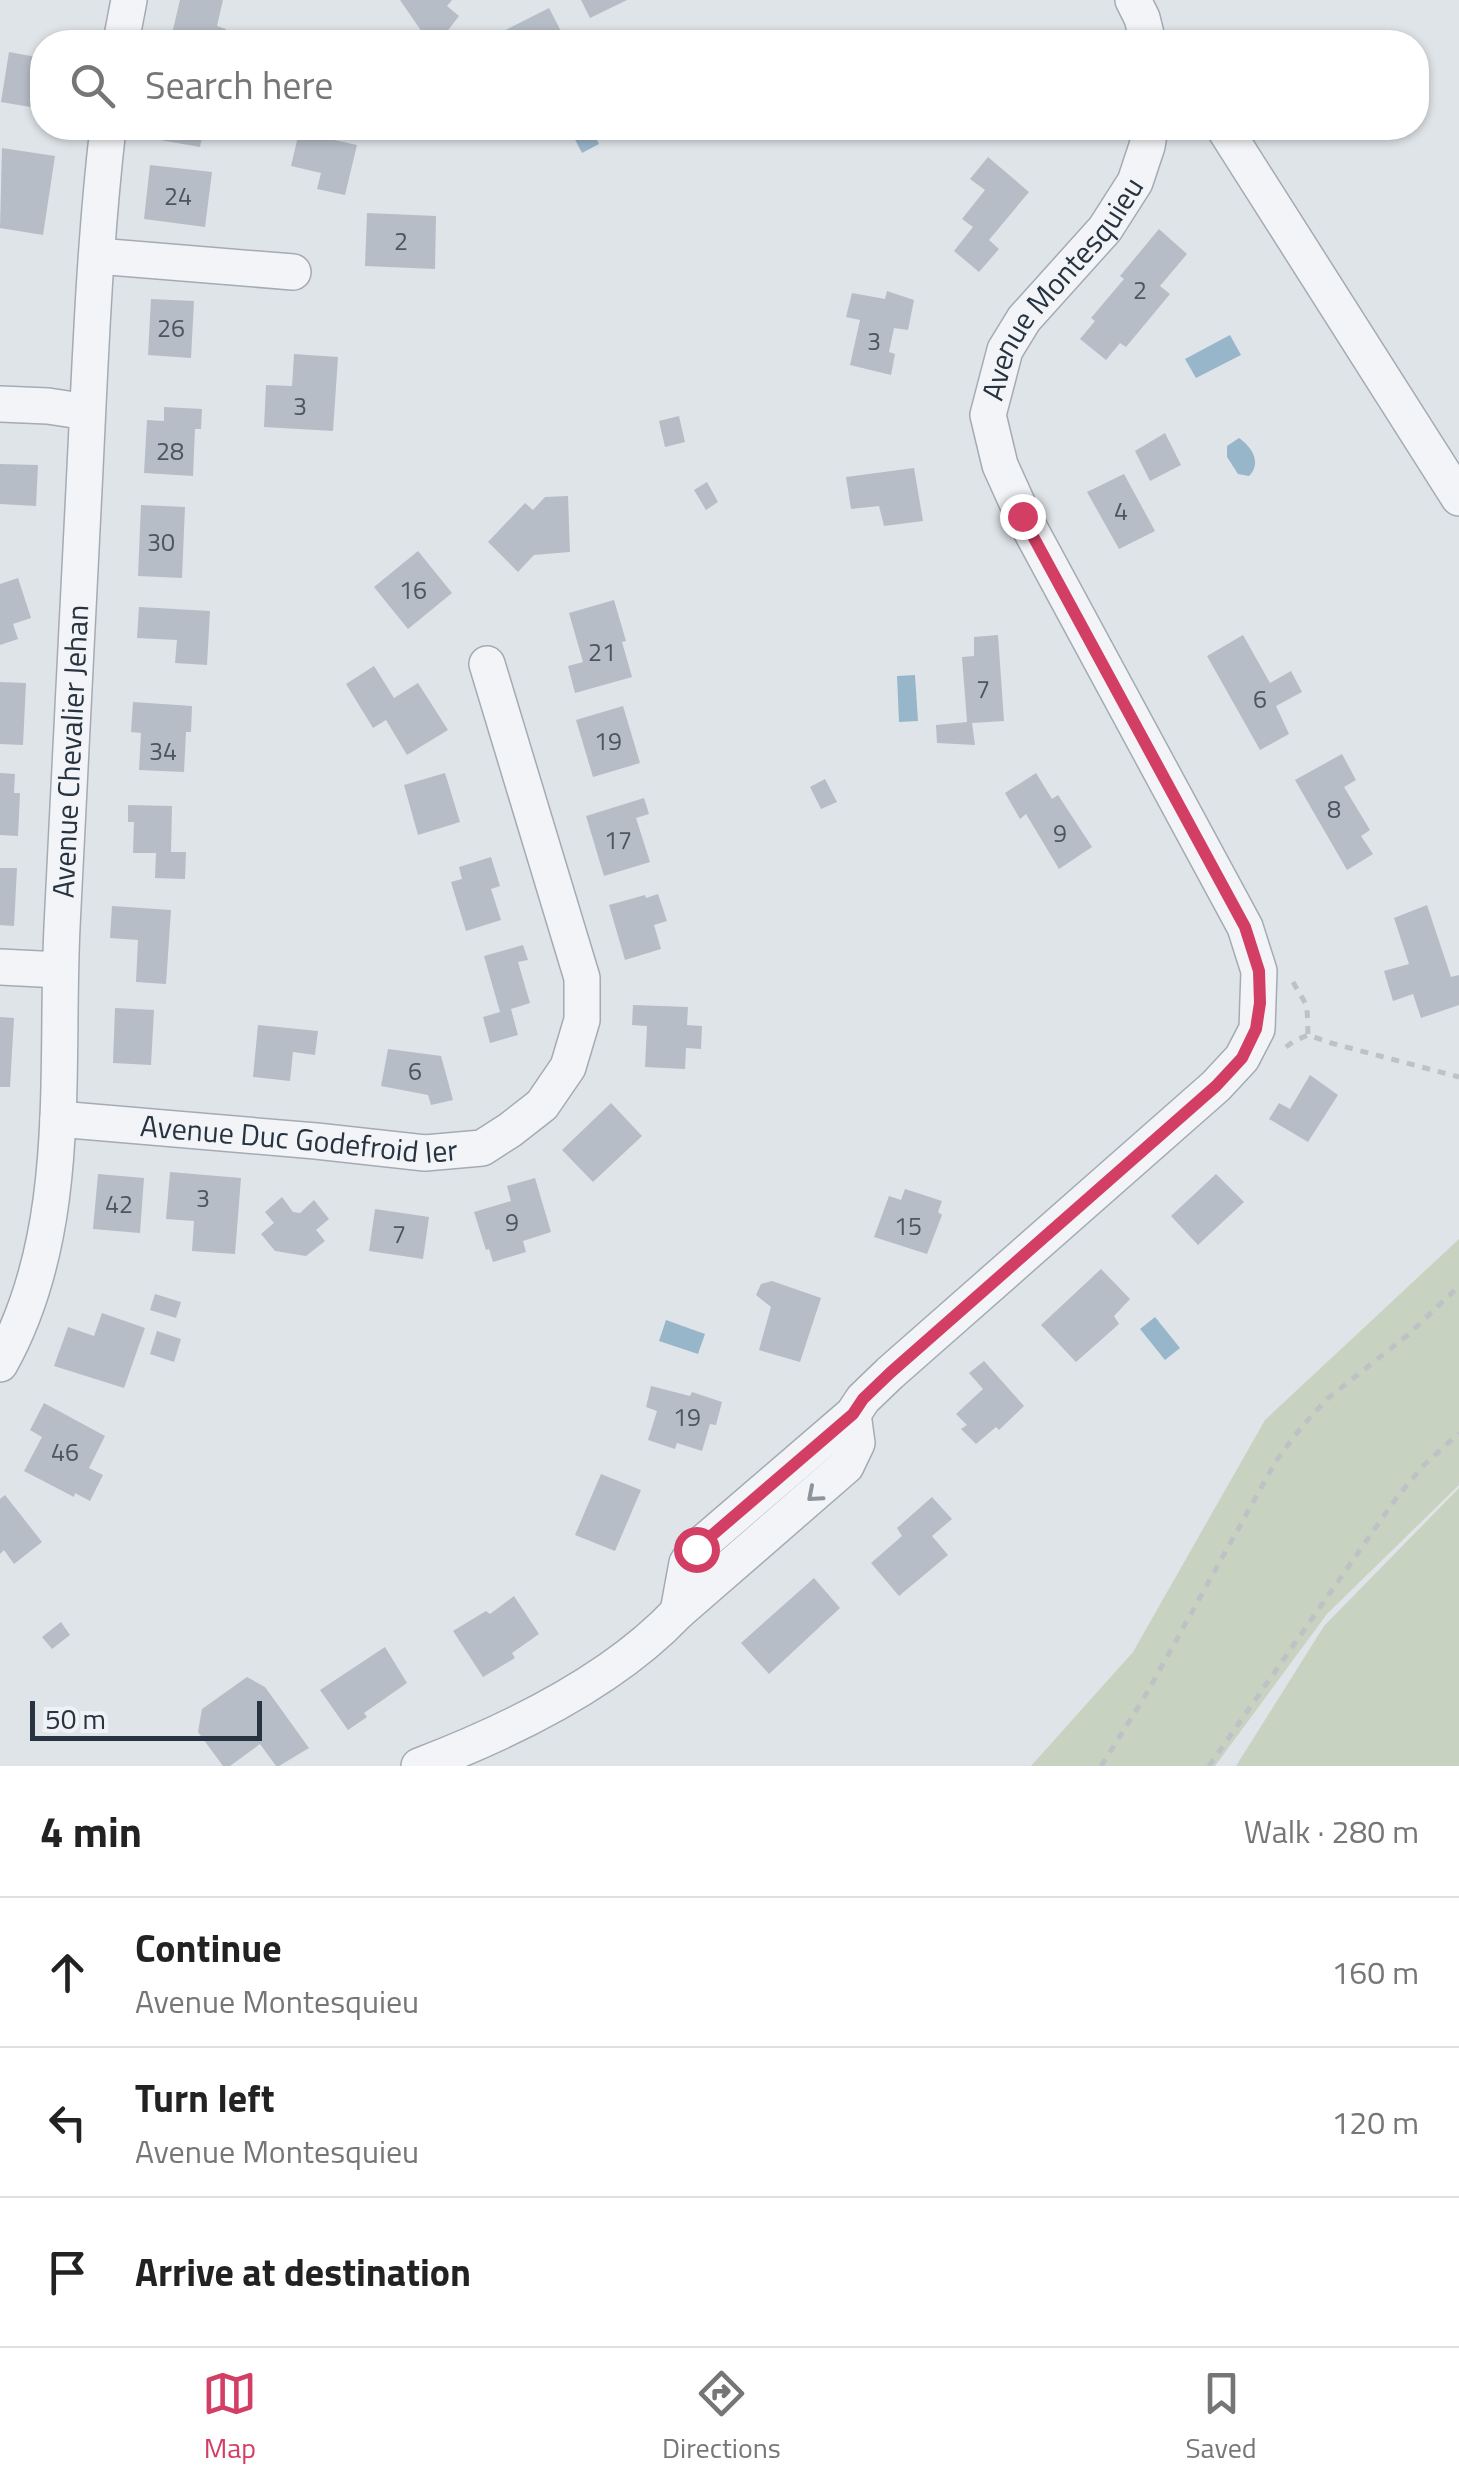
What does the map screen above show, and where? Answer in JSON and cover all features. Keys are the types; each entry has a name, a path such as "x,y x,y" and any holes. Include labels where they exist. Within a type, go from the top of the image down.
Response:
{"street":[{"path":"123,30 129,0"},
{"path":"1133,0 1145,30"},
{"name":"Avenue Chevalier Jehan","path":"0,1364 35,1282 48,1220 58,1119 60,970 96,256 107,140"},
{"name":"Avenue Montesquieu","path":"419,1766 542,1710 653,1638 846,1466 857,1444 853,1414 863,1399 1216,1086 1242,1058 1256,1029 1259,971 1245,927 1022,516 1000,465 988,414 1005,350 1035,306 1105,229 1135,182 1149,140"},
{"path":"1232,140 1459,498"},
{"path":"96,256 293,272"},
{"path":"0,404 88,412"},
{"name":"Avenue Duc Godefroid Ier","path":"58,1119 425,1153 482,1148 542,1105 568,1067 582,1020 582,978 487,664"},
{"path":"0,967 60,970"}],"path":[{"path":"1279,1053 1294,1040 1308,1035 1459,1077"},
{"path":"1101,1766 1144,1698 1276,1461 1327,1399 1409,1334 1459,1286"},
{"path":"1209,1766 1397,1497 1459,1433"}],"green space":[{"path":"1459,1239 1459,1485 1327,1614 1215,1766 1031,1766 1133,1652 1265,1420"},
{"path":"1459,1488 1459,1766 1236,1766 1324,1626"}],"water":[{"path":"575,140 597,140 599,144 582,153"},
{"path":"1230,335 1241,355 1196,378 1185,359"},
{"path":"1239,438 1254,456 1255,466 1249,476 1238,474 1227,457 1227,446"},
{"path":"915,675 918,721 899,722 897,676"},
{"path":"1155,1317 1180,1348 1165,1360 1140,1329"},
{"path":"666,1320 705,1334 698,1354 659,1341"}],"building":[{"path":"180,0 223,0 217,26 226,30 173,30"},
{"path":"400,0 452,0 447,6 459,16 448,30 421,30"},
{"path":"581,0 627,0 590,18"},
{"path":"549,8 560,30 506,30"},
{"path":"9,52 30,56 30,107 1,102"},
{"path":"160,140 201,140 200,147"},
{"path":"297,140 335,140 357,145 345,195 317,189 321,173 291,166"},
{"path":"2,148 55,156 43,235 0,228"},
{"path":"988,157 1029,192 989,240 999,249 979,272 954,251 973,227 962,219 985,190 970,179"},
{"path":"150,165 212,172 205,227 144,219"},
{"path":"367,213 436,216 435,269 365,266"},
{"path":"1159,229 1187,254 1160,286 1170,294 1126,347 1120,343 1106,360 1080,339 1095,321 1091,318 1124,279 1120,276"},
{"path":"887,291 914,300 908,330 894,328 889,352 895,354 891,375 850,365 860,320 846,317 852,293 885,299"},
{"path":"151,299 194,301 191,358 148,355"},
{"path":"294,354 338,357 333,431 264,427 266,385 292,386"},
{"path":"164,407 202,409 201,429 195,429 193,476 144,473 147,420 164,421"},
{"path":"679,416 685,442 665,447 659,421"},
{"path":"1165,433 1181,465 1150,481 1135,451"},
{"path":"0,464 38,465 36,506 0,504"},
{"path":"914,468 923,521 884,526 879,506 851,509 846,477"},
{"path":"1124,474 1155,531 1119,549 1087,492"},
{"path":"707,482 718,502 706,510 694,490"},
{"path":"568,496 570,552 534,555 518,572 488,542 525,503 533,510 545,497"},
{"path":"141,505 185,507 182,578 138,576"},
{"path":"418,551 452,593 408,629 374,587"},
{"path":"18,578 31,618 13,624 18,639 0,645 0,584"},
{"path":"614,600 632,677 575,693 568,666 583,662 569,613"},
{"path":"139,607 210,611 207,665 175,663 177,640 137,638"},
{"path":"998,635 1004,721 972,723 975,745 937,743 936,725 967,722 962,657 974,656 974,637"},
{"path":"1243,635 1270,683 1291,671 1302,692 1276,706 1289,734 1260,750 1207,656"},
{"path":"374,666 394,698 418,683 448,730 407,755 386,720 373,728 346,684"},
{"path":"0,682 26,683 23,745 0,744"},
{"path":"133,702 192,706 184,772 139,770 141,733 131,732"},
{"path":"623,706 640,763 593,777 576,720"},
{"path":"1342,754 1356,780 1344,787 1370,830 1361,836 1373,854 1347,870 1295,780"},
{"path":"0,773 15,774 14,793 20,793 18,836 0,835"},
{"path":"445,773 460,822 418,835 404,785"},
{"path":"1036,773 1052,799 1058,795 1092,847 1059,869 1026,814 1020,819 1005,793"},
{"path":"825,779 837,802 821,809 810,787"},
{"path":"644,798 649,814 636,818 650,862 604,876 586,816"},
{"path":"128,805 172,806 171,852 186,852 185,879 155,878 156,853 133,853 134,822 128,822"},
{"path":"491,857 500,886 491,889 501,920 466,931 451,882 462,879 459,867"},
{"path":"0,868 17,868 14,926 0,925"},
{"path":"658,894 667,921 654,925 661,949 625,960 609,905"},
{"path":"1427,905 1451,977 1459,975 1459,1005 1421,1018 1413,994 1393,1001 1384,971 1409,964 1394,918"},
{"path":"112,906 171,910 166,984 136,982 138,940 110,938"},
{"path":"523,945 528,960 518,962 530,1003 511,1009 518,1035 490,1043 483,1017 500,1012 484,956"},
{"path":"633,1005 688,1007 687,1025 702,1026 701,1049 686,1048 685,1069 645,1067 647,1026 632,1025"},
{"path":"115,1008 154,1010 151,1065 113,1063"},
{"path":"0,1017 14,1018 10,1087 0,1087"},
{"path":"258,1025 318,1031 315,1055 293,1052 290,1081 253,1077"},
{"path":"388,1049 441,1056 453,1100 431,1105 428,1095 381,1086"},
{"path":"1310,1075 1338,1095 1308,1142 1269,1119 1279,1103 1290,1109"},
{"path":"611,1103 642,1136 593,1182 562,1150"},
{"path":"170,1172 241,1178 235,1254 192,1251 194,1221 166,1219"},
{"path":"98,1174 144,1178 140,1233 93,1229"},
{"path":"1216,1174 1244,1202 1198,1245 1171,1216"},
{"path":"535,1178 551,1232 523,1241 526,1252 493,1262 474,1212 511,1201 507,1186"},
{"path":"905,1189 942,1201 938,1212 942,1215 927,1254 874,1237 889,1196 901,1200"},
{"path":"282,1197 293,1212 300,1213 314,1200 329,1219 316,1230 325,1241 306,1256 275,1251 261,1234 274,1223 265,1212"},
{"path":"375,1209 429,1217 423,1259 369,1251"},
{"path":"1101,1269 1130,1299 1114,1316 1119,1324 1076,1362 1041,1325"},
{"path":"772,1281 821,1298 800,1362 759,1350 771,1307 756,1295 761,1284"},
{"path":"155,1294 181,1302 176,1318 150,1310"},
{"path":"102,1313 145,1328 124,1388 54,1366 68,1327 94,1336"},
{"path":"157,1331 181,1339 174,1362 150,1354"},
{"path":"984,1361 1024,1406 999,1430 996,1427 976,1444 961,1429 967,1425 956,1414 983,1389 969,1373"},
{"path":"651,1386 690,1396 692,1392 722,1402 716,1425 710,1424 702,1451 677,1443 675,1449 648,1440 657,1411 646,1407"},
{"path":"44,1403 105,1436 89,1468 103,1475 90,1501 24,1471 42,1437 30,1430"},
{"path":"601,1474 641,1490 615,1551 575,1535"},
{"path":"5,1495 42,1542 14,1564 4,1550 0,1554 0,1499"},
{"path":"932,1497 952,1519 932,1536 948,1555 899,1596 871,1563 902,1536 897,1528"},
{"path":"814,1578 840,1608 769,1674 741,1643"},
{"path":"514,1596 539,1634 512,1653 515,1658 483,1677 453,1631 486,1611 490,1614"},
{"path":"61,1622 70,1635 52,1649 42,1637"},
{"path":"385,1647 407,1683 364,1713 367,1717 348,1730 320,1690"},
{"path":"247,1677 265,1687 309,1748 279,1766 260,1744 230,1766 223,1766 198,1732 202,1709"}],"route":[{"path":"696,1549 853,1414 890,1373 1216,1086 1242,1058 1256,1029 1259,971 1245,927 1022,516"}]}
